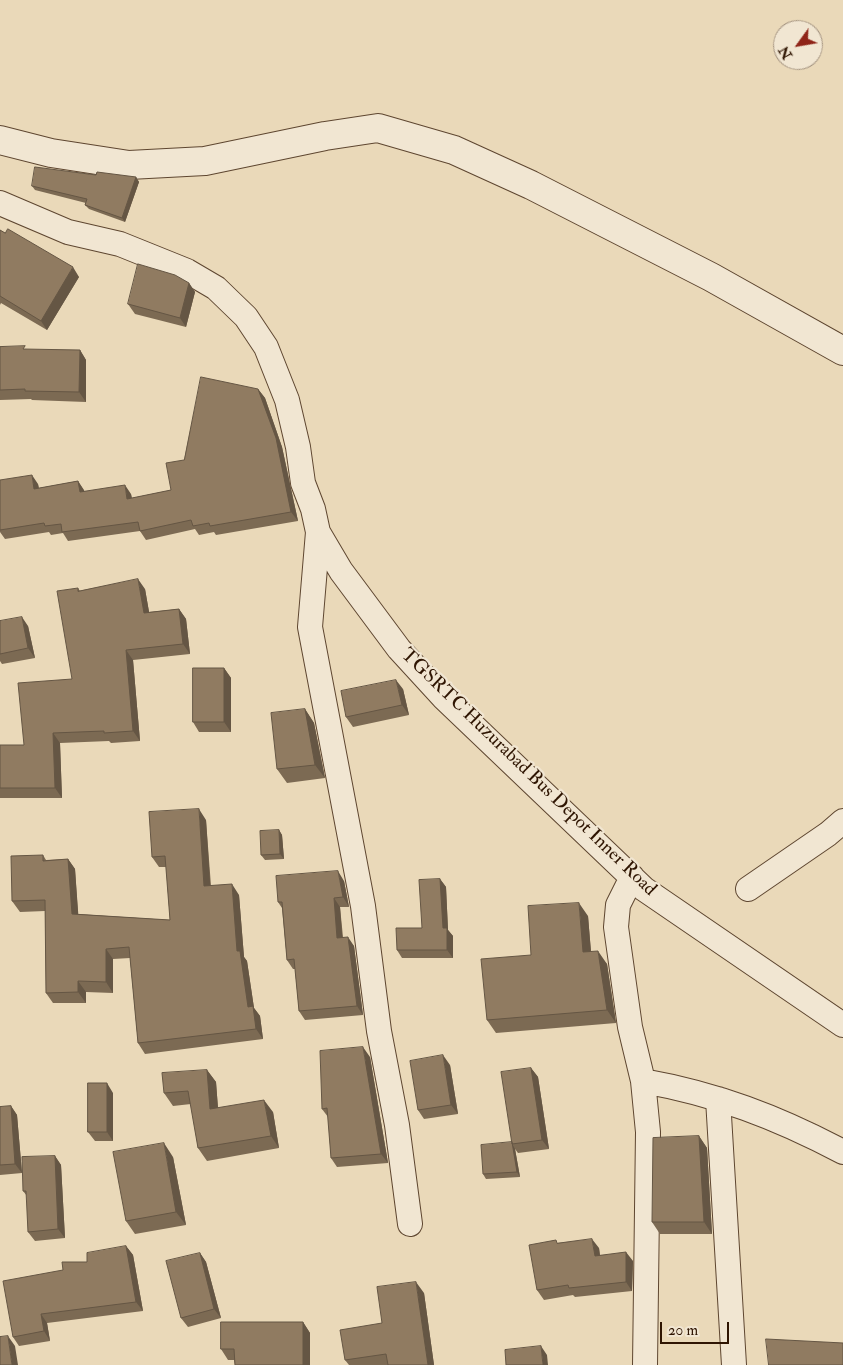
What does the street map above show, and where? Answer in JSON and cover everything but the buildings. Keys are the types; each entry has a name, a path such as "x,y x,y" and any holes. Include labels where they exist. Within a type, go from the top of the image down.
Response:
{"street":[{"path":"0,140 52,153 130,165 205,161 325,136 378,128 454,150 531,185 711,277 843,351"},
{"name":"TGSRTC Huzurabad Bus Depot Inner Road","path":"0,202 68,232 120,244 188,270 216,288 246,316 266,347 287,400 298,447 303,483 313,509 318,532 341,571 399,649 444,697 644,889 843,1025"},
{"path":"318,532 310,627 363,906 380,1032 397,1125 410,1224"},
{"path":"748,889 828,834 843,821"},
{"path":"632,877 618,905 616,927 630,1027 643,1081 648,1132 645,1365"},
{"path":"643,1081 718,1099 764,1113 843,1152"},
{"path":"718,1099 734,1365"}]}
